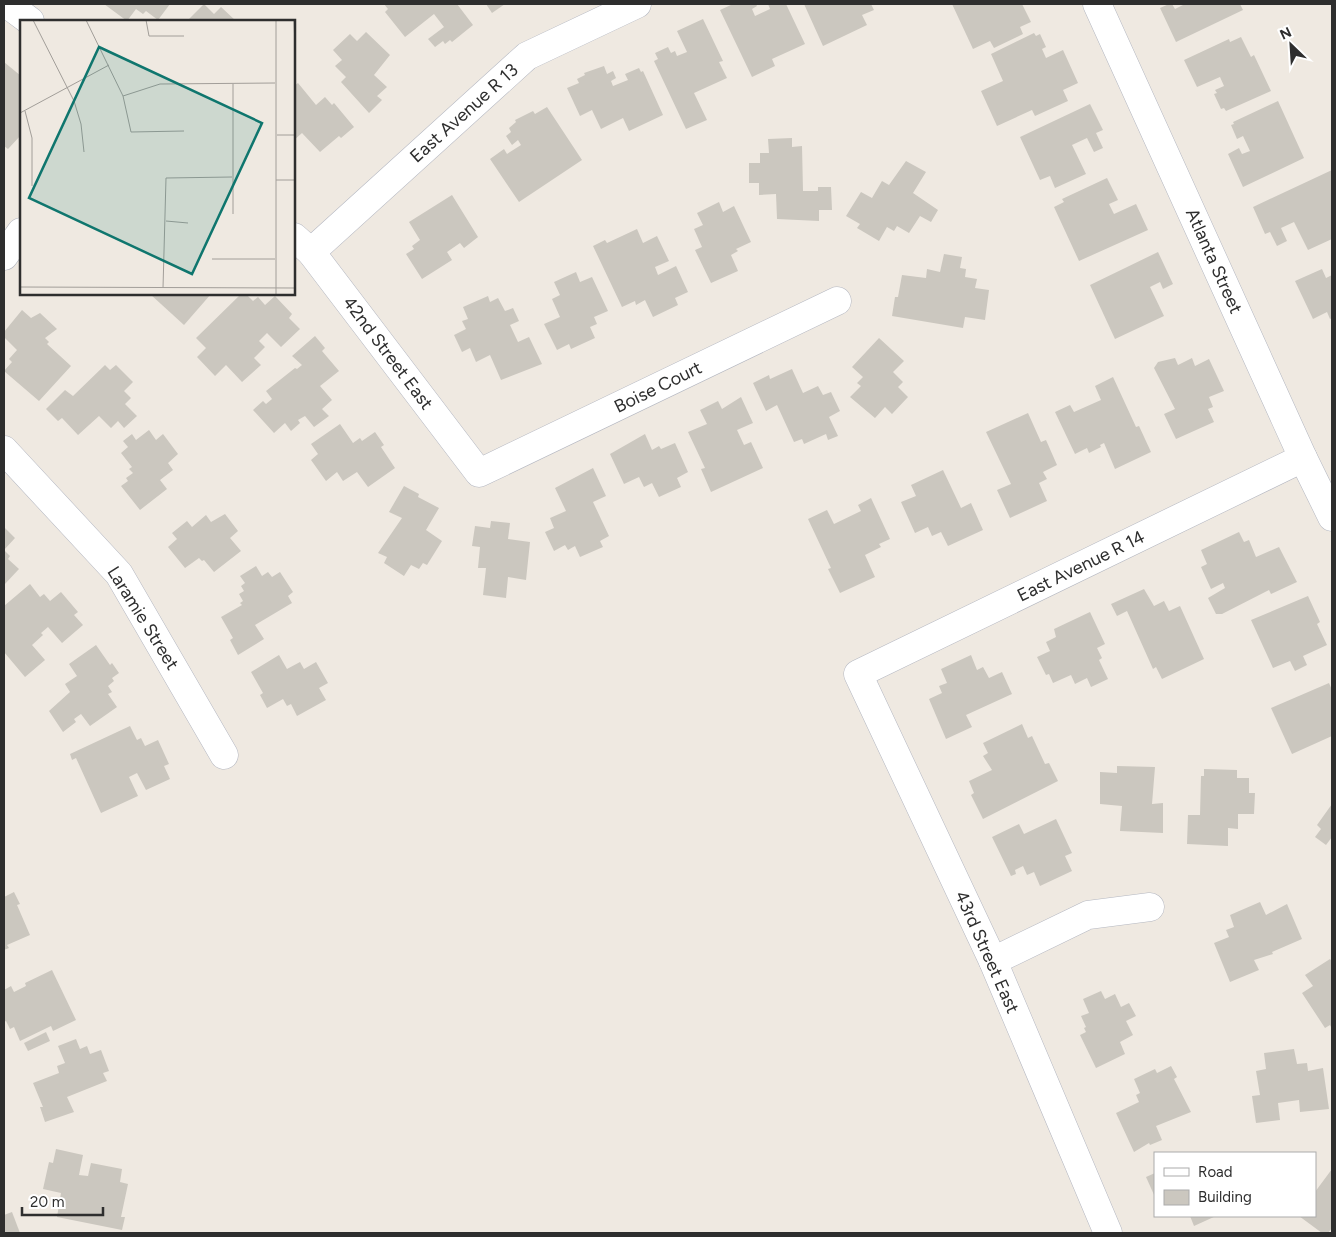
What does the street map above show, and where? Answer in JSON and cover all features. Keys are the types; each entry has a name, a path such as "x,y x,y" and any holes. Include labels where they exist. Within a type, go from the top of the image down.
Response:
{"street":[{"path":"7,4 29,20"},
{"name":"East Avenue R 13","path":"303,245 526,56 637,4"},
{"name":"Atlanta Street","path":"1097,4 1332,516"},
{"path":"4,256 20,233"},
{"name":"42nd Street East","path":"303,245 479,472"},
{"name":"Boise Court","path":"479,472 837,301"},
{"name":"Laramie Street","path":"4,450 119,574 224,755"},
{"name":"East Avenue R 14","path":"858,674 1304,458"},
{"name":"43rd Street East","path":"858,674 993,960 1108,1233"},
{"path":"993,960 1088,915 1150,907"}],"building":[{"path":"104,4 170,4 158,20 146,11 143,14 136,9 128,20"},
{"path":"204,4 214,14 221,7 235,20 188,20"},
{"path":"384,4 457,4 473,25 452,42 450,40 445,44 443,41 435,47 428,39 444,27 434,14 405,37 385,12 388,9"},
{"path":"486,4 505,4 492,13"},
{"path":"733,4 756,4 757,6 752,9 755,16 770,9 768,4 786,4 805,44 772,59 775,66 752,77 720,10"},
{"path":"804,4 871,4 874,10 862,15 867,25 823,46"},
{"path":"952,4 1022,4 1031,22 1020,27 1023,34 994,48 990,41 973,49"},
{"path":"1172,4 1175,9 1182,4 1240,4 1243,10 1176,42 1160,8"},
{"path":"703,19 723,61 719,62 727,78 694,93 707,120 686,129 654,61 658,59 655,53 668,47 671,53 675,51 677,56 687,52 677,31"},
{"path":"366,32 390,55 374,75 387,87 377,96 382,100 369,113 341,82 346,77 335,66 342,60 333,50 350,34 357,41"},
{"path":"1034,33 1036,36 1040,34 1046,47 1042,49 1046,58 1063,50 1078,83 1063,90 1068,101 1035,116 1032,110 997,126 981,91 1003,81 991,54"},
{"path":"1241,37 1251,57 1254,55 1271,91 1226,111 1224,108 1221,109 1214,94 1217,93 1215,90 1224,86 1220,77 1197,87 1184,60 1229,39 1230,42"},
{"path":"4,62 20,75 20,136 8,149 4,146"},
{"path":"604,66 607,74 613,71 616,78 611,81 613,86 628,80 625,74 639,68 641,72 643,71 663,115 629,131 623,118 601,129 592,110 580,116 567,88 579,83 577,79 585,75 584,73"},
{"path":"298,83 316,105 325,97 332,105 334,103 354,127 341,138 339,136 320,152 302,133 295,139 295,85"},
{"path":"1278,101 1304,158 1243,187 1228,154 1239,148 1242,154 1250,151 1243,136 1237,139 1231,125 1234,124 1233,122"},
{"path":"1090,104 1103,130 1096,133 1103,148 1094,152 1087,138 1072,145 1086,174 1055,188 1050,176 1040,180 1020,137"},
{"path":"547,107 582,160 519,202 490,159 504,149 507,154 521,145 518,140 512,145 506,136 511,132 509,128 516,122 515,120 533,111 535,114"},
{"path":"792,138 792,147 802,146 803,191 818,191 818,187 831,187 832,210 819,210 819,221 777,219 776,194 759,195 759,183 749,183 749,163 760,163 760,153 769,153 768,139"},
{"path":"906,161 926,172 913,193 938,210 931,222 920,216 909,233 897,226 894,231 887,227 879,241 857,228 860,224 846,216 861,192 872,198 882,181 889,185"},
{"path":"1332,170 1332,239 1308,250 1294,222 1281,228 1287,241 1277,246 1270,232 1265,234 1253,207"},
{"path":"1107,178 1118,200 1109,204 1114,214 1136,204 1148,230 1079,261 1054,207 1064,202 1062,199"},
{"path":"452,195 478,237 464,248 460,243 447,252 452,260 422,279 406,254 414,249 412,246 420,240 409,222"},
{"path":"719,202 723,212 734,206 751,242 736,249 738,251 731,255 738,271 711,283 695,250 702,247 694,229 703,225 697,213"},
{"path":"637,229 643,243 657,236 669,261 655,267 658,275 676,266 688,292 675,298 678,305 653,317 645,300 636,305 635,301 622,307 593,246 605,240 607,243"},
{"path":"1158,252 1173,284 1163,289 1160,282 1150,287 1164,316 1115,339 1090,285"},
{"path":"944,254 962,257 960,268 966,269 965,277 977,279 975,288 989,290 985,320 965,317 963,328 892,316 895,297 898,297 902,275 926,278 927,269 940,272"},
{"path":"1322,269 1326,278 1332,275 1332,318 1330,319 1327,312 1313,319 1295,281"},
{"path":"576,272 580,282 592,277 608,311 594,317 597,324 590,327 595,338 571,349 569,344 557,350 544,324 560,317 552,299 560,295 554,282"},
{"path":"151,295 210,295 184,325"},
{"path":"240,295 247,295 253,301 258,297 265,305 275,296 292,314 289,318 300,329 281,347 267,333 259,341 265,347 254,358 261,365 242,382 226,365 215,376 197,357 206,348 196,338"},
{"path":"488,296 490,302 498,298 505,311 513,308 519,321 510,325 518,342 529,337 542,364 501,380 490,355 476,362 470,348 462,352 454,335 466,329 462,321 468,319 463,307"},
{"path":"22,310 31,318 40,313 57,329 45,338 49,342 47,344 71,366 39,401 4,371 12,362 9,359 17,350 4,337 4,332"},
{"path":"315,336 325,348 322,351 339,371 320,386 332,400 322,409 329,416 314,427 305,416 298,420 300,423 291,431 285,423 274,433 253,410 263,401 266,404 272,399 266,391 295,368 297,369 302,365 292,356"},
{"path":"879,338 904,361 893,372 903,382 898,387 908,397 892,414 885,407 875,418 850,397 861,386 857,383 863,377 852,367"},
{"path":"1175,358 1178,365 1192,358 1195,366 1209,359 1224,391 1209,397 1213,407 1208,409 1214,422 1176,439 1164,414 1175,409 1154,368 1158,362"},
{"path":"105,365 110,370 116,365 133,382 124,391 131,398 125,404 137,416 124,428 118,421 111,428 99,416 78,435 62,418 58,421 46,409 65,390 73,396"},
{"path":"792,369 803,393 818,386 823,395 831,392 840,411 829,417 838,436 828,440 826,434 804,444 802,439 794,442 777,405 766,411 753,383 769,375 770,379"},
{"path":"1113,377 1136,427 1139,426 1151,452 1115,469 1104,443 1100,445 1101,447 1089,453 1087,448 1075,454 1055,412 1070,405 1074,412 1101,400 1095,386"},
{"path":"741,397 753,423 737,430 744,445 751,442 763,468 711,492 701,469 705,468 688,432 707,424 700,410 718,401 722,409"},
{"path":"1028,413 1041,442 1046,440 1057,465 1043,472 1047,479 1039,483 1047,501 1010,518 997,490 1011,484 986,432"},
{"path":"340,424 353,443 360,438 362,441 375,432 384,445 381,447 395,468 368,487 357,472 343,481 337,472 326,481 311,460 318,454 311,444"},
{"path":"149,430 156,440 163,434 178,454 168,463 173,470 160,480 167,489 140,510 121,486 128,481 126,478 133,473 129,469 132,467 121,453 128,447 123,441 132,434 136,440"},
{"path":"645,434 652,450 659,446 661,449 675,443 688,472 677,478 681,487 659,497 652,483 644,487 639,477 624,484 610,454"},
{"path":"593,468 606,496 593,502 609,536 600,541 603,547 580,557 575,546 568,550 565,545 554,551 545,532 554,528 550,518 566,511 555,488"},
{"path":"943,470 961,508 971,503 983,530 948,546 941,532 932,536 928,527 915,533 901,502 916,496 911,485"},
{"path":"404,486 419,494 418,497 439,508 426,530 442,541 427,565 423,563 419,569 411,565 404,576 384,563 387,557 378,553 402,518 389,512"},
{"path":"871,498 890,539 879,544 881,547 865,555 875,577 840,593 828,569 831,568 808,519 827,510 834,524 861,511 858,505"},
{"path":"225,514 238,531 230,538 241,551 214,572 204,560 202,561 199,558 185,568 168,547 177,539 172,533 187,521 192,527 206,515 211,522"},
{"path":"491,521 510,523 508,539 530,542 526,580 508,577 506,598 483,595 486,568 478,568 480,547 472,546 475,526 490,528"},
{"path":"4,527 15,538 4,550"},
{"path":"1239,532 1244,542 1249,540 1256,557 1279,547 1297,582 1271,594 1269,590 1222,614 1216,614 1208,598 1225,588 1223,583 1211,589 1201,567 1207,564 1201,550"},
{"path":"4,550 10,556 8,559 19,569 4,585"},
{"path":"256,566 262,576 268,572 272,577 280,572 293,592 288,596 292,603 255,625 264,639 238,655 230,640 233,638 221,617 242,605 240,603 243,601 239,594 244,591 241,586 245,583 240,576"},
{"path":"30,584 40,597 44,594 50,601 61,592 78,612 74,615 83,625 62,643 48,627 41,633 43,635 32,645 45,660 25,677 4,652 4,606"},
{"path":"1144,589 1154,606 1164,601 1169,611 1180,606 1204,659 1162,679 1156,667 1153,669 1127,611 1117,616 1111,604"},
{"path":"1308,596 1320,622 1317,624 1327,645 1303,656 1307,665 1295,671 1290,661 1273,668 1251,620"},
{"path":"1090,612 1105,644 1097,648 1102,658 1099,660 1108,679 1091,687 1087,678 1075,684 1071,675 1053,683 1049,674 1046,675 1037,657 1050,651 1046,642 1056,637 1054,629"},
{"path":"96,645 110,665 112,663 119,673 112,678 114,681 108,686 112,692 108,694 117,707 90,726 81,714 74,719 76,722 63,732 49,711 70,692 65,684 77,676 69,664"},
{"path":"279,655 287,669 300,662 304,669 316,662 328,683 319,688 326,700 297,716 291,704 287,706 283,699 267,708 260,695 263,693 251,672"},
{"path":"971,655 977,670 983,667 989,678 1002,672 1012,694 966,715 972,727 946,739 929,699 942,693 939,686 947,683 941,669"},
{"path":"1329,683 1332,690 1332,736 1292,754 1271,708"},
{"path":"1022,724 1028,738 1032,736 1045,764 1049,763 1058,781 983,819 971,795 974,793 969,781 992,770 983,756 988,753 983,743"},
{"path":"130,726 137,740 141,738 145,746 158,740 169,764 164,766 170,779 146,790 137,773 129,777 138,796 101,813 76,758 72,760 70,754"},
{"path":"1117,766 1155,767 1152,804 1163,803 1163,833 1120,831 1122,806 1100,804 1100,772 1117,773"},
{"path":"1204,769 1237,770 1237,778 1249,778 1249,793 1255,793 1254,814 1238,814 1238,829 1228,828 1228,846 1187,844 1188,815 1200,815 1201,776 1204,776"},
{"path":"1332,804 1332,837 1326,845 1315,837 1321,829 1317,825"},
{"path":"1056,819 1072,853 1065,856 1072,871 1040,886 1034,872 1027,875 1023,866 1015,870 1016,874 1011,876 992,837 1019,824 1024,834"},
{"path":"14,892 20,904 17,905 30,935 7,945 9,948 4,950 4,897"},
{"path":"1260,902 1266,915 1287,904 1302,939 1272,952 1273,954 1254,960 1259,970 1230,982 1214,943 1229,937 1226,930 1234,927 1230,915"},
{"path":"1330,959 1332,962 1332,1029 1330,1025 1325,1028 1302,993 1313,986 1305,975"},
{"path":"52,970 76,1020 53,1031 51,1026 20,1041 14,1027 10,1029 6,1021 4,1022 4,990 11,986 14,992 26,986 25,983"},
{"path":"1101,991 1105,999 1115,994 1121,1007 1129,1003 1136,1016 1126,1021 1133,1035 1120,1042 1125,1054 1096,1068 1080,1035 1086,1032 1081,1016 1089,1013 1083,999"},
{"path":"46,1032 50,1041 28,1051 24,1043"},
{"path":"76,1039 80,1049 87,1046 90,1054 101,1050 109,1071 103,1073 107,1081 67,1097 74,1112 45,1122 40,1107 43,1107 33,1083 59,1073 57,1066 65,1063 58,1046"},
{"path":"1294,1049 1297,1064 1307,1063 1308,1071 1323,1068 1329,1109 1300,1112 1299,1100 1278,1103 1280,1120 1256,1123 1252,1096 1260,1095 1256,1071 1266,1069 1264,1053"},
{"path":"1171,1066 1177,1077 1174,1079 1191,1112 1156,1126 1162,1140 1150,1145 1149,1143 1134,1152 1116,1113 1139,1102 1136,1095 1140,1093 1134,1079 1155,1069 1157,1073"},
{"path":"56,1149 83,1155 79,1175 88,1176 91,1163 122,1169 120,1182 128,1184 121,1217 125,1217 122,1230 57,1217 61,1193 43,1189 49,1162 53,1163"},
{"path":"1332,1169 1332,1228 1328,1233 1322,1233 1300,1217 1316,1217 1316,1191"},
{"path":"1154,1173 1154,1195 1146,1177"},
{"path":"12,1212 20,1233 4,1233 4,1215"},
{"path":"1190,1217 1214,1217 1194,1226"}]}
